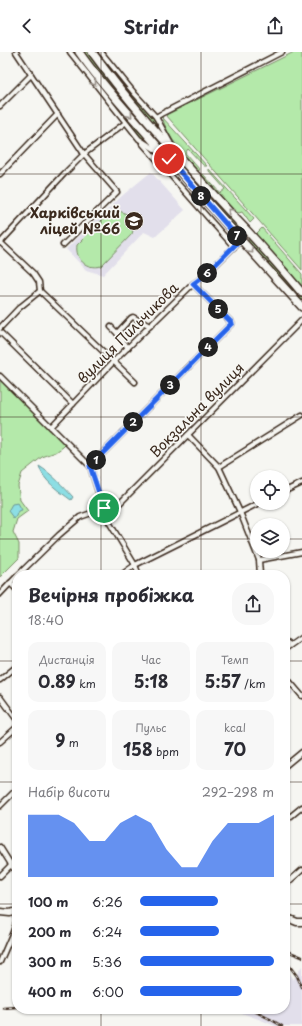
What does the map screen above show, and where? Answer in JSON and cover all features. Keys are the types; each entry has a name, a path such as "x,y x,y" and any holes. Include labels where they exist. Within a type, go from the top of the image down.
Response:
{"main road":[{"path":"79,52 109,90 169,159 240,240 302,307"},
{"path":"92,52 123,94 144,119 244,226 302,293"},
{"path":"0,912 12,913"},
{"path":"290,919 300,923"}],"street":[{"path":"16,52 84,154 117,192 63,244"},
{"path":"70,52 125,123 234,246"},
{"path":"101,52 156,117 175,152"},
{"path":"156,117 282,52"},
{"path":"0,106 31,75"},
{"path":"0,174 58,114"},
{"path":"125,123 84,154 0,243 33,273 39,282 40,291 135,382"},
{"path":"139,139 169,159"},
{"name":"вулиця Пильчикова","path":"51,427 150,326 240,240"},
{"path":"90,466 232,323 193,284"},
{"path":"0,328 19,308 40,291"},
{"path":"117,333 133,317 150,326"},
{"name":"Вокзальна вулиця","path":"24,570 59,535 80,517 120,503 302,320"},
{"path":"111,327 128,348"},
{"path":"0,332 73,404"},
{"path":"0,376 90,466 106,517 137,570"},
{"path":"219,467 302,415"},
{"path":"188,435 219,467 240,512 259,560 260,570"},
{"path":"290,489 302,483"},
{"path":"128,570 135,565 250,508"},
{"path":"259,560 302,552"},
{"name":"Вокзальна вулиця","path":"0,594 10,583"},
{"path":"290,646 302,637"},
{"path":"0,680 12,670"},
{"path":"290,682 302,696"},
{"path":"0,697 12,713"},
{"path":"0,742 12,731"},
{"path":"290,762 302,752"},
{"path":"0,806 12,794"},
{"path":"290,817 302,807"},
{"path":"0,847 11,865 0,876"},
{"path":"290,881 302,870"},
{"path":"0,960 12,934"}],"shaded area":[{"name":"Харківський ліцей №66","path":"151,172 185,210 155,237 144,232 103,275 86,270 66,249 123,195"},
{"path":"302,966 302,1026 275,1026 245,1014 290,1014 290,975 293,980"}],"green space":[{"path":"71,52 74,52 148,142 137,134"},
{"path":"83,52 88,52 144,123 246,234 242,237 91,64"},
{"path":"94,52 97,52 128,91 158,123 160,128 158,130"},
{"path":"294,52 302,52 302,270 166,115"},
{"path":"162,117 207,166 204,166 188,149 185,153 200,170 197,171 172,139"},
{"path":"209,169 254,219 250,223 242,212 239,213 234,211 202,175 203,174 220,193 225,189 209,171"},
{"path":"117,211 125,213 130,218 133,225 132,234 101,266 96,267 86,265 78,255 77,245 110,212"},
{"path":"262,228 302,274 302,288 255,235"},
{"path":"250,239 302,297 302,305 246,242"},
{"path":"0,376 67,443 56,452 42,457 22,473 18,486 20,500 28,511 17,519 13,532 19,544 19,558 0,577"}],"water":[{"path":"39,466 53,476 73,497 71,500 48,481"},
{"path":"18,503 22,510 18,511 14,519 8,511 12,504"}],"railway":[{"path":"290,952 302,957"},
{"path":"290,967 297,976 302,987"},
{"path":"3,1008 12,1007"},
{"path":"260,1014 282,1026"}],"place":[{"name":"Харківський ліцей №66","path":"134,221"}],"route":[{"path":"104,508 90,466 232,323 193,284 204,276 240,240 169,159"}]}
